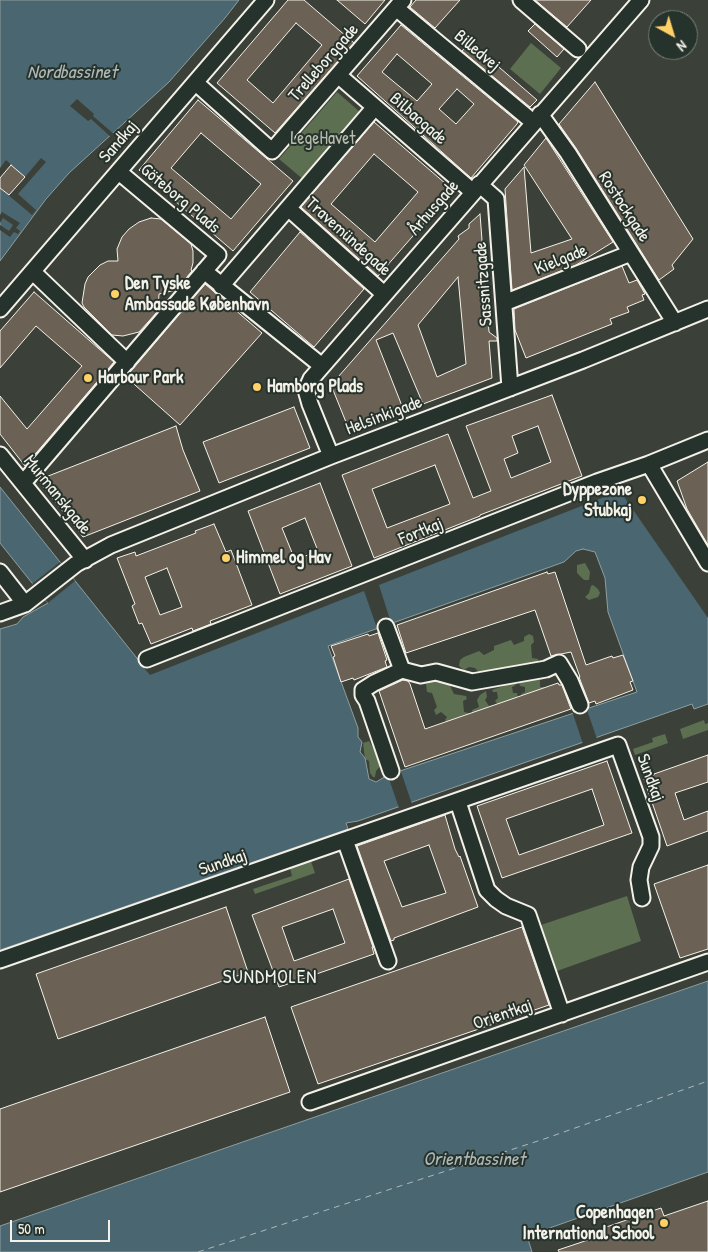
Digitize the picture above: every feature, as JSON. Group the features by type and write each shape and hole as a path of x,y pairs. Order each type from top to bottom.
{"street":[{"name":"Sandkaj","path":"0,309 266,0"},
{"path":"521,0 578,49"},
{"name":"Århusgade","path":"331,456 306,390 311,378 641,0"},
{"name":"Trelleborggade","path":"196,83 272,151 400,4"},
{"name":"Billedvej","path":"400,4 537,118"},
{"name":"Bilbaogade","path":"338,74 375,107 476,188"},
{"path":"222,286 375,107"},
{"name":"Rostockgade","path":"537,118 568,154 675,323"},
{"name":"Göteborg Plads","path":"23,484 218,255 119,172"},
{"name":"Sassnitzgade","path":"476,188 496,199 510,388"},
{"name":"Travemündegade","path":"288,208 384,294"},
{"name":"Kielgade","path":"504,303 631,252"},
{"path":"204,271 322,366"},
{"path":"33,272 127,362"},
{"name":"Helsinkigade","path":"0,613 31,600 80,562 111,545 331,456 510,388 708,309"},
{"name":"Fortkaj","path":"147,659 708,440"},
{"name":"Murmanskgade","path":"0,455 80,562"},
{"path":"649,464 708,563"},
{"path":"0,572 31,600"},
{"path":"386,627 402,670"},
{"path":"390,771 366,701 362,695 364,690 374,682 402,670 421,675 436,672 472,682 546,669 559,664 570,682 580,705"},
{"name":"Sundkaj","path":"0,960 618,745 651,837 651,846 641,867 639,880 642,898"},
{"path":"458,802 487,890 496,900 528,915 562,1014"},
{"path":"346,840 388,961"},
{"name":"Orientkaj","path":"310,1102 708,962"}],"green space":[{"path":"531,43 561,68 540,94 510,69"},
{"name":"LegeHavet","path":"337,92 368,119 310,185 279,159"},
{"path":"585,563 590,572 589,580 584,580 577,573 577,565"},
{"path":"593,585 600,593 598,597 589,600 585,597"},
{"path":"529,634 533,636 534,642 531,645 532,658 538,659 538,665 481,674 475,668 469,667 464,670 459,666 460,660 464,657 479,651 484,655 494,650 494,646 511,640 514,645 524,641 524,637"},
{"path":"544,676 544,679 540,680 540,687 544,687 544,689 523,697 521,694 525,692 525,687 520,686 519,682 525,679"},
{"path":"444,680 453,683 450,686 454,694 466,696 467,699 463,701 464,712 470,715 448,723 445,720 447,717 441,712 436,715 434,710 437,707 432,693 427,692 426,684"},
{"path":"515,682 516,685 512,687 513,693 517,693 518,699 498,705 495,701 498,698 497,692 492,690"},
{"path":"486,691 487,697 485,700 489,706 494,705 473,714 472,710 479,707 477,700"},
{"path":"704,720 705,724 708,723 708,730 683,739 680,729"},
{"path":"665,734 668,743 635,755 633,749 653,742 652,738"},
{"path":"369,741 376,753 382,754 382,764 376,771 375,777 370,773 369,761 365,759 363,743"},
{"path":"311,861 315,873 255,894 253,889 292,876 290,868"},
{"path":"627,896 641,941 557,971 541,925"}],"water":[{"name":"Nordbassinet","path":"0,0 239,0 169,82 69,173 46,199 0,261"},
{"path":"622,482 643,510 708,616 708,704 694,709 692,704 358,821 346,823 348,829 0,950 0,629 17,624 23,617 48,603 0,543 0,487 144,667","holes":["583,549 595,552 605,578 608,612 637,692 388,775 376,782 369,779 365,758 360,752 362,742 358,737 358,728 328,646 564,562 576,551"]},
{"name":"Orientbassinet","path":"708,981 708,1172 527,1236 532,1252 0,1252 0,1226"}],"pier":[{"path":"77,99 115,135 112,138 91,119 88,121 70,106"},
{"path":"41,158 46,162 18,194 36,210 32,215 0,188 0,168 6,160 25,177"},
{"path":"2,212 20,223 16,228 20,231 18,234 14,232 10,237 0,230 0,225 9,231 13,225 3,218 0,223"},
{"path":"624,481 633,495 641,488 646,489 650,493 651,505 649,510 645,512 708,611 708,618 620,491 379,585 392,626 378,631 364,591 150,675 144,668"},
{"path":"60,562 75,581 48,603 32,584"},
{"path":"586,707 597,739 583,744 572,711"},
{"path":"400,769 412,804 399,808 387,773"}],"building":[{"path":"288,0 304,0 354,43 275,133 217,83","holes":["296,23 322,45 273,103 247,80"]},
{"path":"337,0 385,0 365,24"},
{"path":"416,0 460,0 435,28 410,7"},
{"path":"535,0 591,0 567,27"},
{"path":"535,24 564,49 557,57 528,31"},
{"path":"401,25 518,122 471,178 357,76","holes":["397,54 432,84 417,101 382,72","457,89 474,104 456,124 439,109"]},
{"path":"470,42 537,100 530,107 462,51"},
{"path":"595,82 693,239 672,265 674,269 659,280 559,124"},
{"path":"198,100 293,181 233,251 139,170","holes":["201,133 261,184 231,219 171,168"]},
{"path":"374,122 453,190 378,276 301,207","holes":["374,154 418,192 375,242 331,204"]},
{"path":"546,138 613,242 576,265 512,290 505,189 524,167 531,253 572,239 524,165"},
{"path":"11,165 25,177 9,195 0,188 0,178"},
{"path":"480,214 489,332 497,338 497,341 489,341 492,378 423,404 393,333 376,340 404,411 350,432 331,385 459,239 458,236 469,228 469,224","holes":["458,277 466,364 437,377 418,325"]},
{"path":"151,218 161,219 191,244 193,251 192,271 176,290 159,294 158,311 139,332 123,336 112,335 84,307 82,303 85,284 88,277 100,265 108,261 118,261 117,249 122,237 129,229 139,222"},
{"path":"300,232 364,289 314,347 250,292"},
{"path":"622,266 629,283 637,280 645,294 642,295 644,300 627,307 629,312 610,319 612,324 526,358 515,330 514,309"},
{"path":"205,284 262,333 180,425 126,377"},
{"name":"Harbour Park","path":"34,292 114,362 25,466 0,434 0,396 27,429 82,366 36,326 0,368 0,331"},
{"path":"552,395 582,476 374,558 342,475 448,434 473,498 491,491 466,426","holes":["538,426 551,462 511,478 504,459 518,453 512,436","435,465 450,504 387,528 372,489"]},
{"path":"294,407 310,448 219,483 203,442"},
{"path":"176,426 183,450 200,491 83,537 38,480"},
{"path":"708,462 708,545 687,509 677,481"},
{"path":"320,483 352,566 280,594 248,511","holes":["305,518 318,551 295,560 282,528"]},
{"path":"214,524 226,552 231,550 252,605 210,621 211,624 193,631 192,628 151,644 142,623 139,624 132,606 135,604 117,558 135,552 136,556 196,533 195,531","holes":["167,568 182,607 160,615 145,577"]},
{"path":"547,572 548,574 555,572 586,665 612,656 613,658 623,655 633,681 630,682 633,690 596,704 595,701 589,703 571,652 551,656 535,610 406,653 397,625"},
{"path":"378,633 387,660 385,661 387,667 354,680 353,678 341,682 331,646 368,634 369,636"},
{"path":"403,680 408,681 410,684 425,729 558,683 562,685 571,709 405,767 379,691"},
{"path":"708,755 708,782 675,793 684,820 708,811 708,831 667,846 644,779"},
{"path":"607,761 632,833 502,878 477,806","holes":["592,789 604,825 519,855 506,819"]},
{"path":"445,815 455,849 460,856 478,907 394,938 391,941 357,846","holes":["429,845 446,893 402,907 384,861"]},
{"path":"708,865 708,949 680,958 654,884"},
{"path":"349,879 374,954 279,987 252,915","holes":["333,909 345,943 294,961 282,927"]},
{"path":"226,907 248,972 58,1039 36,974"},
{"path":"522,927 549,1005 318,1084 291,1007"},
{"path":"265,1017 290,1092 0,1192 0,1109"},
{"name":"Copenhagen International School","path":"708,1201 708,1252 559,1252 558,1250 594,1238 592,1232 661,1208 664,1216"}],"ferry route":[{"path":"198,1252 544,1139 708,1081"}],"place":[{"name":"Den Tyske Ambassade København","path":"115,294"},
{"name":"Harbour Park","path":"88,378"},
{"name":"Hamborg Plads","path":"257,387"},
{"name":"Dyppezone Stubkaj","path":"642,500"},
{"name":"Himmel og Hav","path":"226,558"},
{"name":"Copenhagen International School","path":"664,1223"}],"district":[{"name":"SUNDMOLEN","path":"270,978"}]}
